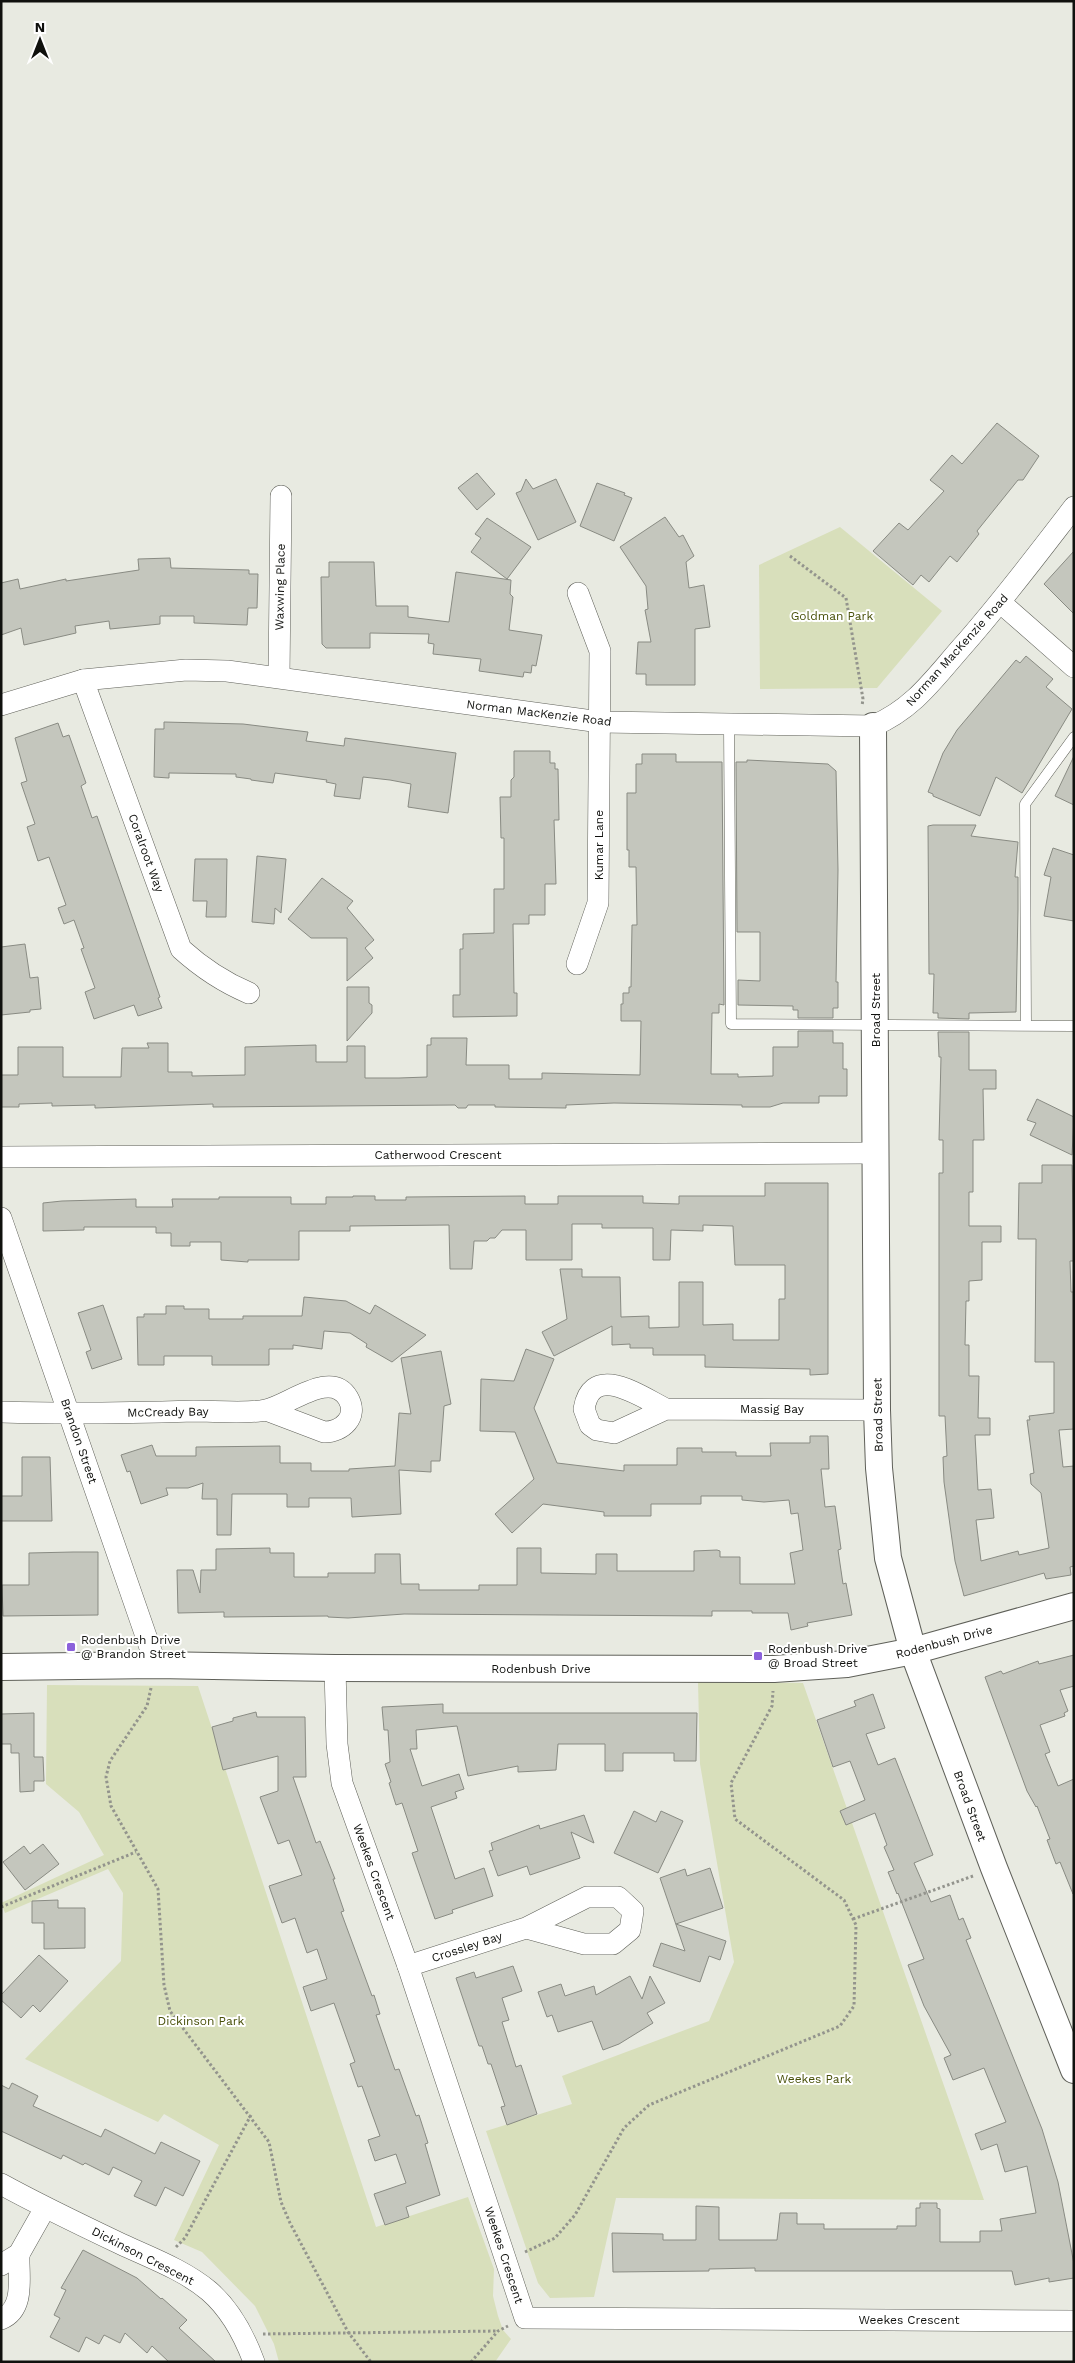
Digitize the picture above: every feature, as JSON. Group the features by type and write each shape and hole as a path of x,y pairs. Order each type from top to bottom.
{"street":[{"name":"Waxwing Place","path":"279,677 281,496"},
{"name":"Norman MacKenzie Road","path":"1,705 83,680 186,670 227,671 279,677 600,722 729,726 865,726 893,718 908,706 1001,603 1074,507"},
{"name":"Kumar Lane","path":"577,964 598,902 600,722 600,651 578,593"},
{"path":"1001,603 1074,667"},
{"name":"Coralroot Way","path":"83,680 181,949 224,982 249,994"},
{"name":"Broad Street","path":"865,726 876,1025 877,1410 879,1468 888,1558 913,1651 994,1868 1074,2070"},
{"name":"Catherwood Crescent","path":"1,1157 876,1153"},
{"name":"Brandon Street","path":"1,1218 156,1665"},
{"name":"Massig Bay","path":"666,1409 877,1410"},
{"name":"McCready Bay","path":"1,1412 70,1414 266,1410"},
{"name":"Rodenbush Drive","path":"1,1667 156,1665 335,1668 774,1669 847,1664 913,1651 1074,1606"},
{"name":"Weekes Crescent","path":"335,1668 336,1744 342,1783 408,1966 525,2318 1074,2321"},
{"name":"Crossley Bay","path":"408,1966 526,1928"},
{"name":"Dickinson Crescent","path":"1,2184 45,2208 161,2262 209,2292 228,2312 244,2335 254,2362"},
{"path":"1,2319 13,2311 17,2304 10,2259 45,2208"}],"lane":[{"path":"729,726 731,1024 1074,1026"},
{"path":"1026,1025 1025,804 1074,737"}],"path":[{"path":"790,556 846,598 863,698 865,726"},
{"path":"156,1665 147,1706 110,1761 106,1777 111,1806 158,1889 164,1985 170,2011 251,2115 269,2142 281,2202 290,2223 348,2332 371,2362"},
{"path":"506,2261 554,2238 575,2215 624,2128 650,2105 840,2026 854,2006 856,1925 844,1900 736,1819 731,1783 772,1706 774,1669"},
{"path":"1,1907 136,1852"},
{"path":"853,1919 994,1868"},
{"path":"161,2262 186,2238 251,2115"},
{"path":"471,2362 498,2331 525,2318"},
{"path":"244,2335 498,2331"}],"green space":[{"name":"Goldman Park","path":"840,527 942,611 877,688 760,689 759,565"},
{"name":"Weekes Park","path":"698,1682 803,1683 984,2200 616,2198 594,2297 550,2298 538,2283 486,2131 572,2104 562,2076 709,2021 734,1962 700,1764"},
{"name":"Dickinson Park","path":"47,1685 198,1686 376,2227 468,2197 494,2269 493,2296 498,2316 503,2330 511,2339 495,2362 279,2362 274,2344 255,2306 202,2252 174,2240 219,2145 164,2114 158,2122 25,2059 121,1961 123,1893 108,1869 5,1913 1,1903 104,1855 79,1812 46,1784"}],"building":[{"path":"997,423 1039,456 1023,480 1018,480 977,531 979,534 957,562 950,556 929,582 921,575 913,585 873,551 899,523 908,530 944,491 930,480 952,455 962,464"},
{"path":"477,473 495,494 477,510 458,488"},
{"path":"526,479 533,489 556,479 576,522 538,540 516,493 521,491"},
{"path":"597,483 625,493 624,495 632,498 614,541 580,526"},
{"path":"665,517 679,537 683,535 694,556 686,562 689,588 704,585 710,627 695,629 695,685 646,685 646,674 636,674 638,642 651,642 645,610 648,609 646,586 620,547"},
{"path":"487,518 531,547 507,579 471,552 481,538 475,534"},
{"path":"1074,551 1074,614 1044,584"},
{"path":"170,558 171,568 249,570 249,574 258,574 257,608 248,608 247,625 194,623 194,616 160,616 160,624 110,629 109,621 75,626 76,633 24,645 21,628 1,635 1,583 18,579 20,589 66,579 66,581 139,570 138,559"},
{"path":"329,562 374,562 376,606 408,606 408,617 449,622 456,572 511,580 510,594 513,597 509,630 542,635 536,666 532,665 531,673 524,672 523,677 479,671 481,659 433,654 434,644 428,643 429,634 370,633 370,648 326,648 322,644 321,577 329,577"},
{"path":"1026,656 1053,679 1046,687 1072,709 1022,793 996,777 980,816 933,796 933,794 928,792 943,753 957,730 1016,660 1020,663"},
{"path":"164,722 243,724 308,732 306,741 344,746 345,738 456,753 448,813 408,807 411,784 390,780 363,777 360,799 334,796 336,784 326,782 327,780 275,773 273,783 236,777 236,774 169,773 169,778 154,777 155,729 164,729"},
{"path":"58,723 63,737 69,735 86,783 81,786 92,818 97,816 160,997 158,998 162,1008 138,1016 134,1005 94,1019 85,992 95,988 81,949 84,948 74,920 64,924 58,908 66,905 49,857 38,861 27,827 35,824 21,783 27,781 15,738"},
{"path":"514,751 550,751 550,763 555,763 555,769 558,769 559,820 554,820 556,884 545,884 545,915 529,915 529,924 513,924 514,993 517,993 517,1016 453,1017 453,995 460,995 460,949 463,949 463,934 494,933 494,889 504,889 504,838 501,838 500,797 511,797 511,780 514,777"},
{"path":"642,754 676,754 676,762 722,762 724,1005 719,1004 719,1013 712,1013 711,1074 738,1074 738,1077 773,1076 773,1047 798,1047 798,1031 833,1031 833,1043 843,1043 843,1069 847,1069 847,1096 819,1096 819,1103 783,1103 770,1107 614,1103 566,1105 566,1108 495,1107 495,1105 468,1105 466,1108 458,1108 455,1105 213,1107 213,1104 95,1108 95,1105 52,1106 52,1103 19,1104 19,1107 1,1107 1,1075 18,1075 18,1047 63,1047 63,1077 121,1077 122,1048 149,1048 147,1043 168,1043 168,1072 192,1072 192,1076 245,1075 245,1047 316,1045 316,1062 347,1062 347,1046 365,1046 365,1078 399,1078 427,1077 427,1045 431,1045 431,1038 467,1038 466,1065 509,1065 509,1079 542,1079 542,1073 640,1075 641,1021 621,1021 621,1004 623,1004 623,993 629,993 629,987 631,987 632,925 637,925 636,867 629,867 629,850 627,850 627,793 636,793 636,764 642,764"},
{"path":"1074,756 1074,805 1055,796"},
{"path":"747,760 828,764 836,771 838,870 836,982 838,982 838,1008 833,1008 833,1018 798,1018 798,1010 793,1010 793,1006 738,1005 738,980 760,981 760,932 737,932 736,762 747,762"},
{"path":"976,825 971,836 1018,842 1015,877 1018,877 1016,1012 969,1013 969,1019 938,1018 938,1013 933,1013 934,974 929,974 928,826"},
{"path":"1053,848 1074,855 1074,921 1044,916 1051,877 1044,875"},
{"path":"257,856 286,859 281,913 275,908 274,924 252,922"},
{"path":"195,859 227,859 226,917 206,917 207,901 193,901"},
{"path":"322,878 353,901 347,908 374,940 365,948 373,958 347,981 347,938 311,938 288,919"},
{"path":"25,944 30,978 38,977 41,1009 1,1015 1,947"},
{"path":"347,987 369,987 369,1003 372,1005 372,1013 347,1041"},
{"path":"938,1032 969,1032 969,1070 996,1070 996,1089 983,1089 984,1140 973,1140 973,1192 969,1192 969,1226 1001,1226 1001,1242 982,1242 982,1280 969,1281 969,1301 966,1301 965,1345 969,1345 969,1376 979,1376 978,1418 990,1418 990,1435 975,1435 978,1490 991,1489 994,1518 976,1520 981,1561 1018,1551 1019,1555 1049,1548 1041,1493 1031,1484 1030,1474 1034,1473 1027,1420 1030,1420 1029,1416 1054,1413 1054,1362 1035,1362 1036,1239 1018,1239 1019,1183 1042,1183 1042,1165 1072,1165 1074,1261 1070,1261 1071,1292 1074,1292 1074,1429 1059,1430 1063,1467 1074,1466 1074,1566 1070,1567 1071,1575 1046,1579 1044,1573 964,1596 955,1561 944,1482 943,1457 947,1456 945,1416 939,1416 939,1173 943,1173 943,1140 939,1140 941,1057 939,1057"},
{"path":"1037,1099 1074,1117 1072,1155 1030,1135 1036,1123 1027,1120"},
{"path":"765,1183 828,1183 828,1374 810,1375 810,1369 705,1367 705,1355 653,1355 653,1348 630,1348 630,1344 612,1345 612,1326 554,1356 542,1332 567,1319 560,1269 582,1269 582,1277 620,1277 621,1317 649,1316 649,1328 679,1327 679,1282 703,1282 703,1325 733,1324 733,1340 779,1340 779,1299 785,1299 785,1265 735,1265 733,1226 703,1225 703,1231 671,1230 670,1260 653,1260 653,1228 602,1228 602,1224 572,1224 572,1260 526,1260 526,1230 502,1230 495,1238 490,1238 487,1241 474,1241 472,1269 450,1269 449,1225 350,1226 350,1231 299,1231 299,1260 248,1260 248,1262 221,1260 221,1242 190,1242 190,1246 171,1246 171,1233 156,1233 156,1227 84,1227 84,1230 43,1231 43,1203 62,1201 136,1199 136,1207 173,1207 172,1199 219,1199 219,1197 291,1197 291,1204 326,1204 326,1197 375,1196 375,1200 406,1200 406,1197 525,1196 525,1204 558,1204 558,1196 643,1196 643,1203 679,1204 679,1196 765,1196"},
{"path":"304,1297 346,1301 370,1314 375,1305 426,1335 392,1362 366,1347 367,1344 350,1333 324,1331 322,1349 293,1345 293,1349 269,1349 269,1365 212,1365 212,1356 164,1356 164,1365 138,1365 137,1317 144,1317 144,1314 166,1314 166,1306 184,1306 184,1309 209,1309 209,1319 243,1319 243,1316 302,1316"},
{"path":"103,1305 122,1359 92,1369 86,1352 91,1350 78,1313"},
{"path":"526,1349 554,1359 534,1408 557,1463 624,1471 624,1465 677,1465 677,1448 702,1448 702,1452 736,1452 736,1456 771,1456 770,1443 810,1443 810,1436 828,1436 829,1469 821,1469 825,1507 835,1506 841,1549 838,1550 843,1584 846,1583 852,1615 807,1623 808,1626 791,1630 788,1613 752,1613 752,1611 712,1611 712,1616 404,1614 348,1618 328,1616 224,1617 224,1612 178,1613 177,1570 193,1570 200,1593 201,1570 216,1570 216,1549 270,1548 270,1553 294,1553 294,1577 328,1577 328,1573 375,1573 375,1554 400,1554 401,1584 419,1584 419,1590 479,1590 479,1585 517,1585 517,1548 541,1548 541,1573 596,1574 596,1554 617,1554 617,1571 694,1571 694,1551 717,1550 720,1551 720,1557 740,1557 740,1584 795,1584 790,1553 803,1550 798,1513 791,1514 789,1500 764,1502 742,1500 742,1496 701,1496 701,1504 651,1504 651,1516 604,1516 604,1512 543,1504 512,1533 495,1514 534,1479 515,1432 480,1431 481,1379 514,1381"},
{"path":"441,1351 451,1404 444,1406 440,1461 431,1461 431,1472 399,1470 401,1514 352,1517 351,1498 309,1498 309,1507 287,1507 287,1494 232,1494 231,1535 217,1535 217,1499 202,1499 203,1483 188,1488 166,1488 168,1495 141,1504 130,1471 127,1472 121,1455 152,1445 156,1456 196,1456 196,1447 280,1446 280,1463 311,1463 311,1471 349,1471 349,1469 395,1466 399,1413 411,1414 401,1358"},
{"path":"22,1457 50,1457 52,1521 1,1521 1,1496 22,1496"},
{"path":"98,1552 98,1615 3,1616 2,1585 29,1585 29,1553"},
{"path":"1074,1655 1074,1686 1060,1690 1068,1711 1064,1713 1065,1716 1040,1725 1050,1752 1045,1754 1058,1786 1074,1779 1073,1894 1060,1862 1056,1864 1047,1840 1050,1839 1037,1806 1027,1791 985,1677 1001,1671 1003,1674 1038,1661 1039,1664"},
{"path":"873,1694 885,1728 866,1734 878,1765 895,1758 933,1855 914,1863 931,1902 950,1895 959,1920 963,1918 971,1938 966,1940 1042,2129 1058,2182 1074,2264 1074,2278 1049,2282 1049,2278 1015,2285 1012,2271 755,2271 755,2268 709,2269 709,2271 613,2272 612,2233 663,2234 663,2240 696,2240 696,2206 719,2207 719,2240 777,2240 780,2213 797,2213 797,2224 824,2224 824,2229 897,2229 897,2226 916,2226 916,2208 920,2208 920,2203 937,2203 937,2208 940,2209 940,2242 980,2242 980,2231 1002,2231 1000,2219 1036,2213 1027,2166 1005,2172 997,2144 981,2150 975,2134 1006,2122 984,2068 953,2080 944,2058 951,2055 924,2006 908,1965 924,1959 888,1872 894,1870 884,1847 887,1845 875,1813 846,1825 840,1811 865,1800 850,1761 833,1767 817,1720 856,1706 854,1701"},
{"path":"443,1704 443,1713 697,1713 696,1761 674,1761 674,1753 623,1753 623,1771 605,1771 605,1744 558,1744 556,1770 518,1772 518,1766 468,1776 457,1726 416,1730 417,1749 410,1749 422,1786 459,1774 464,1789 455,1792 457,1798 431,1807 455,1879 484,1868 493,1896 452,1910 453,1913 435,1919 412,1853 418,1851 402,1803 396,1805 389,1783 391,1782 385,1764 390,1762 388,1730 384,1730 382,1707"},
{"path":"256,1712 257,1717 305,1717 306,1777 293,1777 316,1843 320,1841 335,1879 333,1879 344,1911 341,1912 372,1996 374,1995 380,2014 376,2015 395,2070 399,2069 416,2116 419,2115 428,2143 425,2144 440,2195 406,2207 409,2217 385,2225 374,2194 406,2183 396,2154 375,2161 368,2140 380,2136 362,2086 358,2087 350,2064 355,2062 334,2003 311,2011 303,1987 327,1979 317,1949 307,1953 295,1918 282,1923 269,1886 302,1875 289,1840 278,1844 260,1797 278,1791 278,1756 223,1770 212,1727 233,1721 233,1718"},
{"path":"34,1713 34,1757 43,1757 44,1781 34,1781 34,1791 20,1792 19,1753 11,1753 11,1744 1,1744 1,1714"},
{"path":"634,1811 656,1822 661,1811 683,1821 658,1873 614,1853"},
{"path":"584,1815 594,1843 571,1832 580,1858 530,1875 527,1866 498,1876 489,1851 493,1850 491,1843 539,1825 540,1829"},
{"path":"43,1844 59,1864 25,1890 3,1862 24,1846 30,1854"},
{"path":"710,1868 723,1908 676,1924 726,1941 720,1960 709,1956 700,1982 653,1966 661,1943 685,1951 660,1878 685,1869 687,1876"},
{"path":"58,1900 58,1908 85,1908 85,1948 44,1949 44,1923 32,1923 32,1901"},
{"path":"39,1955 68,1981 40,2012 33,2005 21,2018 1,2000 1,1995"},
{"path":"513,1966 522,1991 502,1998 509,2020 502,2022 516,2067 521,2065 537,2114 507,2125 501,2107 505,2106 491,2064 488,2064 482,2046 479,2046 456,1978 474,1972 476,1978"},
{"path":"630,1976 642,1999 650,1976 665,2003 647,2013 653,2023 619,2044 603,2050 592,2021 558,2032 552,2015 547,2017 538,1992 561,1984 565,1996 594,1986 596,1995"},
{"path":"12,2083 38,2096 33,2106 101,2137 105,2129 155,2154 161,2142 200,2161 183,2196 165,2187 156,2206 134,2196 142,2181 113,2167 109,2175 63,2155 61,2159 1,2131 1,2085 9,2089"},
{"path":"83,2250 137,2278 162,2298 187,2320 179,2328 216,2362 169,2362 152,2346 147,2353 125,2333 120,2343 104,2335 99,2344 86,2337 79,2352 50,2337 60,2318 54,2315 66,2290 61,2288"}],"place":[{"name":"Rodenbush Drive @ Brandon Street","path":"71,1647"},
{"name":"Rodenbush Drive @ Broad Street","path":"758,1656"}]}
